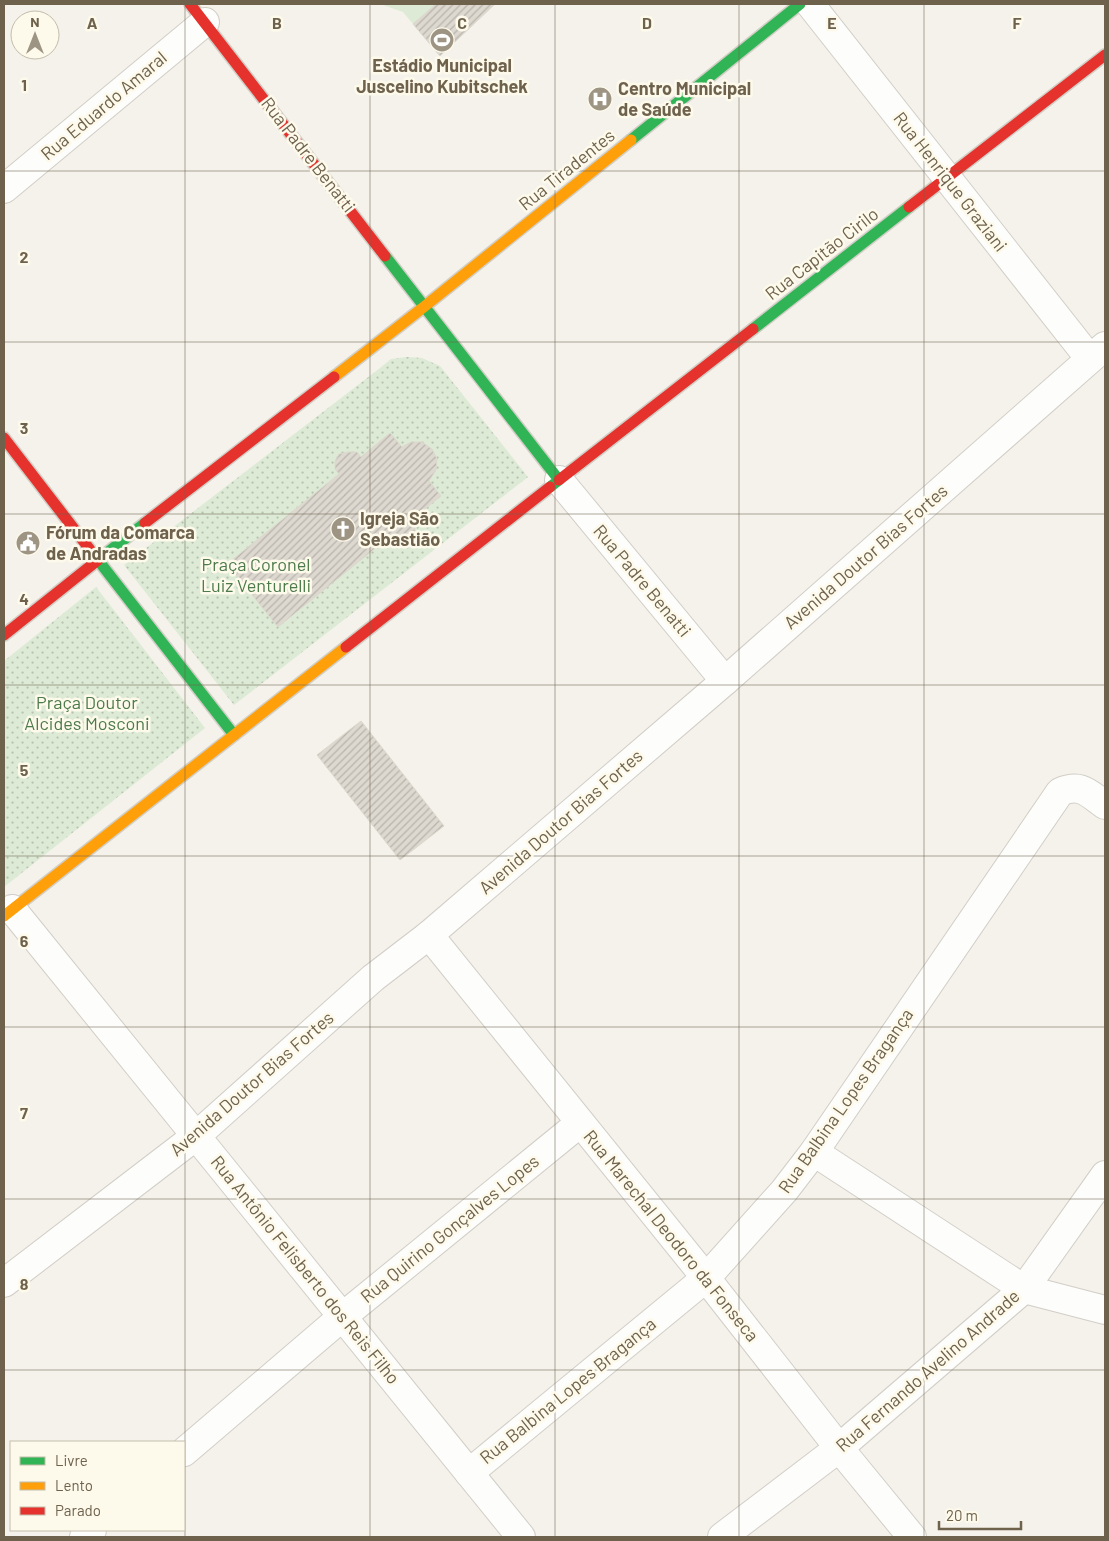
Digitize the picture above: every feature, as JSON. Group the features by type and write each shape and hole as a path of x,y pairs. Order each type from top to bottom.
{"main road":[{"name":"Rua Tiradentes","path":"425,306 800,4"},
{"name":"Rua Padre Benatti","path":"198,13 425,306"},
{"name":"Rua Capitão Cirilo","path":"559,480 1105,54"},
{"path":"4,635 425,306 559,480 8,913"},
{"path":"4,438 234,735"}],"street":[{"name":"Rua Henrique Graziani","path":"810,4 948,178 1098,353"},
{"name":"Rua Eduardo Amaral","path":"4,189 198,13"},
{"name":"Avenida Doutor Bias Fortes","path":"4,1284 196,1136 373,978 429,935 725,681 1098,353"},
{"name":"Rua Padre Benatti","path":"559,480 725,681"},
{"name":"Rua Balbina Lopes Bragança","path":"468,1472 706,1278 784,1191 814,1152 1060,792 1070,788 1082,788 1105,805"},
{"name":"Rua Antônio Felisberto dos Reis Filho","path":"8,913 196,1136 521,1537"},
{"name":"Rua Marechal Deodoro da Fonseca","path":"429,935 912,1537"},
{"name":"Rua Quirino Gonçalves Lopes","path":"185,1451 342,1317 580,1123"},
{"path":"814,1152 1024,1289 1105,1310"},
{"name":"Rua Fernando Avelino Andrade","path":"722,1537 839,1448 1024,1289 1105,1175"}],"green space":[{"name":"Estádio Municipal Juscelino Kubitschek","path":"380,4 495,4 440,56 403,12"},
{"name":"Praça Coronel Luiz Venturelli","path":"422,358 440,366 528,477 234,705 124,565 391,359"},
{"name":"Praça Doutor Alcides Mosconi","path":"96,587 205,728 4,887 4,661"}],"building":[{"name":"Estádio Municipal Juscelino Kubitschek","path":"436,4 495,4 440,56 413,24"},
{"name":"Igreja São Sebastião","path":"390,433 402,447 411,442 422,442 432,449 437,459 436,470 429,481 441,496 411,520 415,525 415,533 411,543 401,546 392,543 388,538 278,627 227,564 339,474 335,469 335,461 339,454 357,452 361,457"},
{"path":"361,721 444,826 400,860 317,755"}],"traffic: fast":[{"path":"631,140 800,4"},
{"path":"753,329 909,207"},
{"path":"385,256 559,480 550,487"},
{"path":"145,523 98,560 234,735"}],"traffic: slow":[{"path":"334,377 631,140"},
{"path":"4,916 346,647"}],"traffic: jam":[{"path":"190,4 385,256"},
{"path":"909,207 1105,55"},
{"path":"559,480 753,329"},
{"path":"145,523 334,377"},
{"path":"4,438 98,560 4,635"},
{"path":"346,647 550,487"}],"place":[{"name":"Estádio Municipal Juscelino Kubitschek","path":"442,40"},
{"name":"Centro Municipal de Saúde","path":"600,99"},
{"name":"Igreja São Sebastião","path":"343,529"},
{"name":"Fórum da Comarca de Andradas","path":"28,543"}]}
